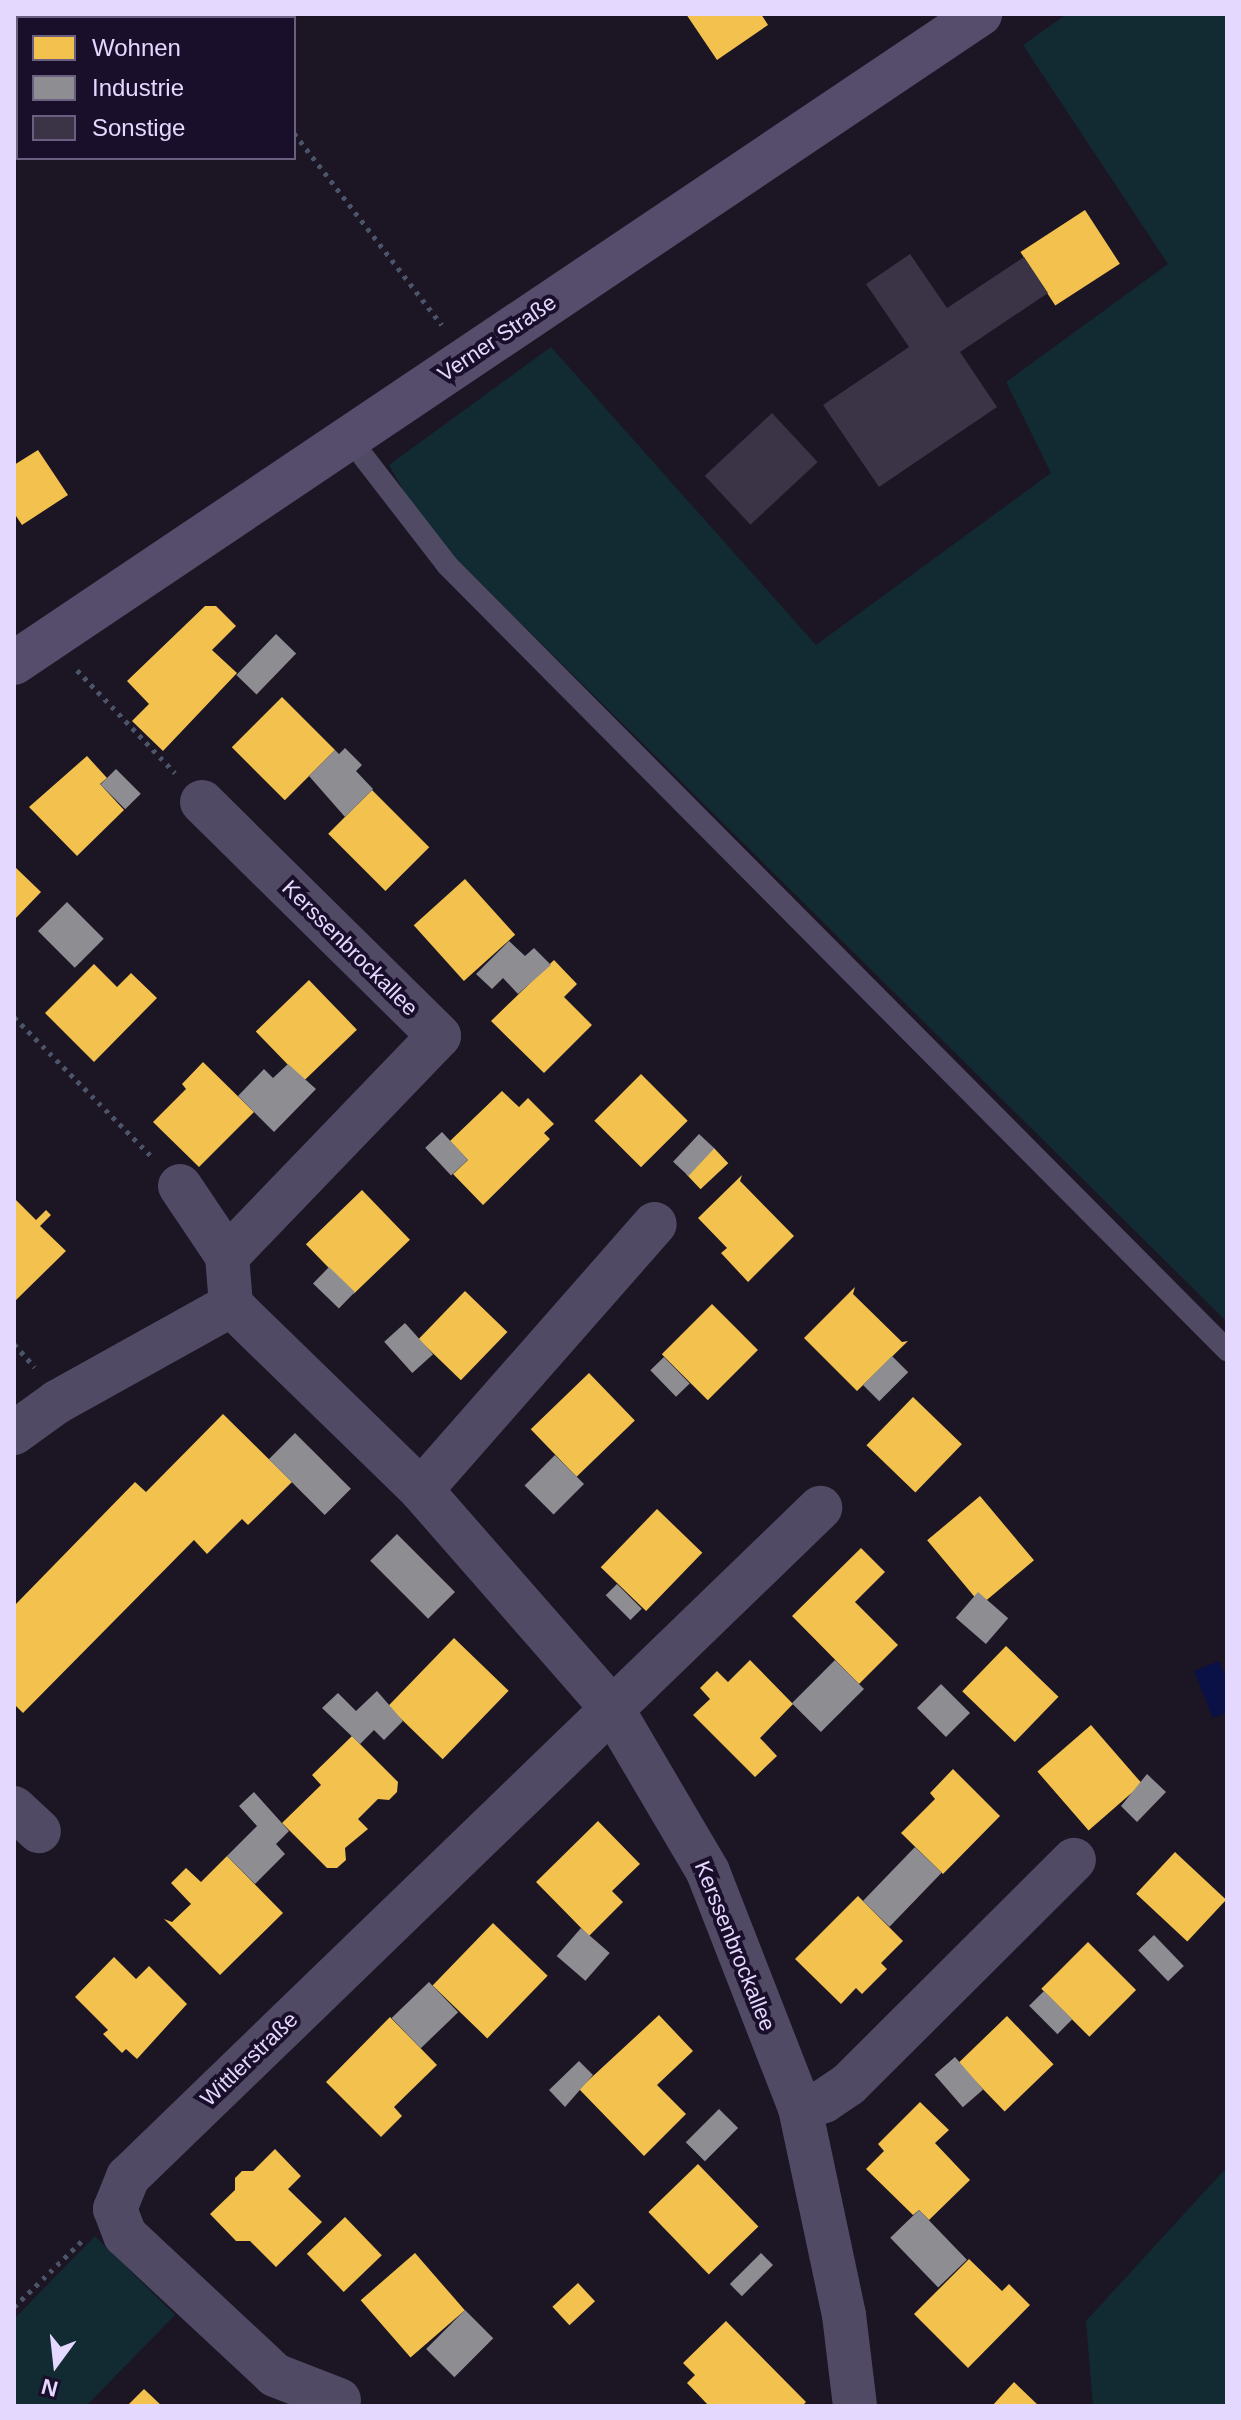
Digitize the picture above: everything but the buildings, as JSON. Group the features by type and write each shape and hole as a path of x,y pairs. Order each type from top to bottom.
{"main road":[{"name":"Verner Straße","path":"31,651 980,14"}],"street":[{"name":"Kerssenbrockallee","path":"202,802 439,1036 227,1256"},
{"path":"14,1433 57,1402 231,1305 227,1256 180,1186"},
{"path":"421,1490 655,1224"},
{"name":"Kerssenbrockallee","path":"231,1305 421,1490 611,1707 708,1872 800,2108 844,2315 855,2406"},
{"path":"611,1707 820,1508"},
{"name":"Wittlerstraße","path":"115,2209 128,2177 611,1707"},
{"path":"800,2108 824,2101 848,2085 1074,1860"},
{"path":"115,2209 125,2235 275,2375 339,2400"}],"lane":[{"path":"349,438 447,565 1227,1350"}],"path":[{"path":"296,136 468,357"},
{"path":"31,651 202,802"},
{"path":"14,1017 180,1186"},
{"path":"14,2307 115,2209"}],"shaded area":[{"path":"1067,14 1227,14 1227,1322 425,528 389,465 551,347 816,645 1051,473 1006,382 1168,264 1023,45"},
{"path":"1219,1661 1227,1680 1227,1712 1213,1718 1194,1671"},
{"path":"1227,2167 1227,2406 1093,2406 1086,2321"},
{"path":"95,2236 175,2315 86,2406 14,2406 14,2319"}]}
